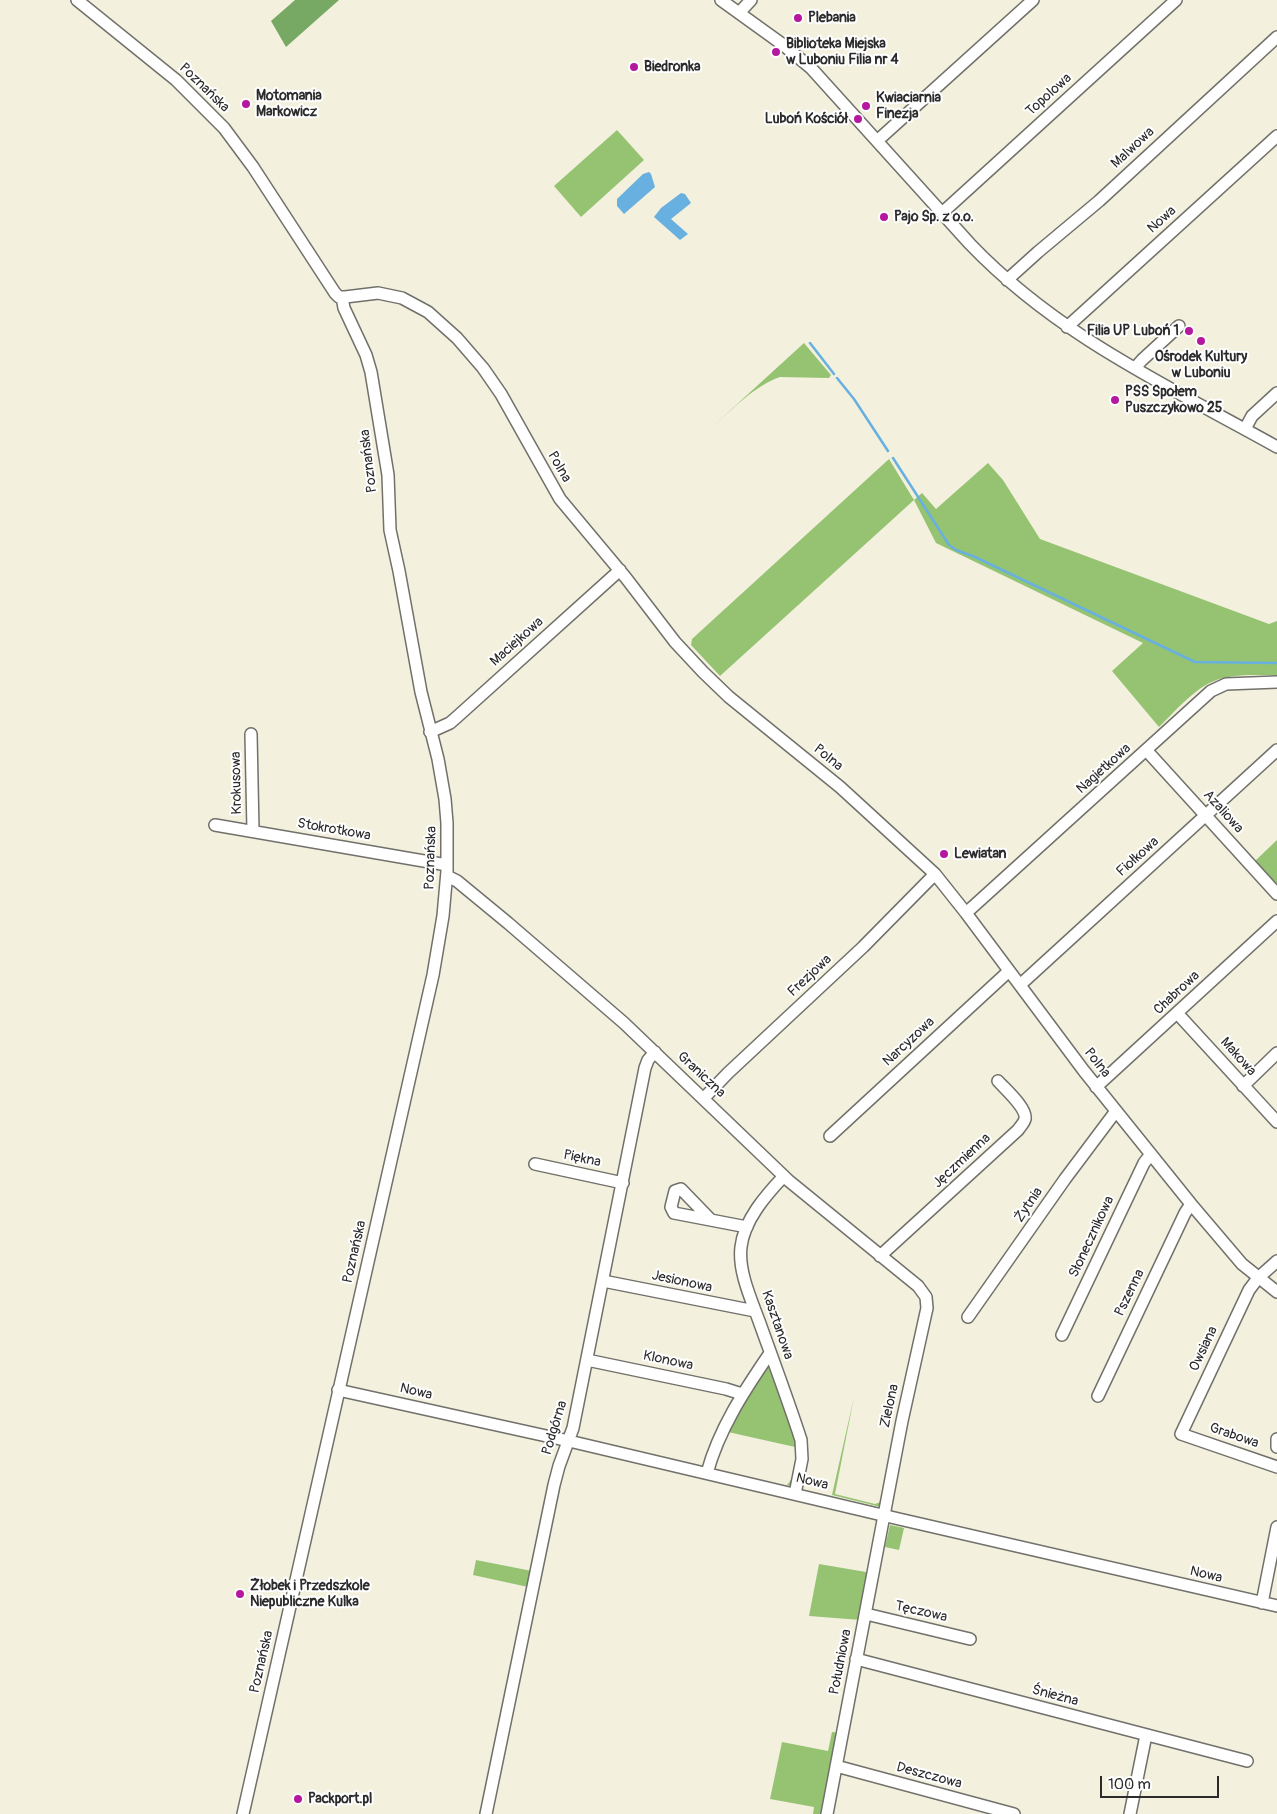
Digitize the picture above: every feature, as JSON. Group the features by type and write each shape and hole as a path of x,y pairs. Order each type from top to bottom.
{"street":[{"name":"Poznańska","path":"77,0 176,80 217,121 253,167 332,291 337,296 342,297 344,308 368,360 376,397 388,475 390,530 445,799 447,871 442,924 431,983 243,1814"},
{"path":"721,0 782,44 806,64 982,257 1032,301 1067,328 1277,447"},
{"path":"739,13 751,0"},
{"path":"877,141 1033,0"},
{"name":"Topolowa","path":"942,213 1176,0"},
{"name":"Malwowa","path":"1007,280 1099,201 1277,37"},
{"name":"Nowa","path":"1067,328 1277,136"},
{"name":"Polna","path":"342,297 378,293 396,296 428,312 453,333 483,368 501,394 560,499 620,570 675,642 722,691 840,787 935,874 1096,1087 1191,1204 1237,1258 1258,1278 1277,1292"},
{"path":"1135,368 1179,326"},
{"path":"1244,429 1252,416 1277,393"},
{"name":"Maciejkowa","path":"430,732 450,723 620,570"},
{"name":"Nagietkowa","path":"966,913 1216,688 1232,684 1277,682"},
{"name":"Krokusowa","path":"251,734 253,831"},
{"name":"Fiołkowa","path":"1020,985 1277,750"},
{"name":"Azaliowa","path":"1147,751 1277,894"},
{"name":"Stokrotkowa","path":"215,825 253,831 447,871"},
{"name":"Graniczna","path":"447,871 624,1023 784,1176 921,1289 927,1302"},
{"name":"Frezjowa","path":"704,1098 863,947 935,874"},
{"name":"Chabrowa","path":"1096,1087 1277,921"},
{"name":"Narcyzowa","path":"830,1136 1009,971"},
{"name":"Makowa","path":"1177,1013 1277,1122"},
{"name":"Podgórna","path":"486,1814 554,1486 559,1466 570,1441 645,1068 654,1052"},
{"path":"1243,1086 1277,1053"},
{"name":"Jęczmienna","path":"880,1256 1022,1124 1025,1119 1021,1106 998,1081"},
{"name":"Żytnia","path":"968,1317 1054,1194 1116,1111"},
{"name":"Słonecznikowa","path":"1062,1335 1144,1163 1151,1154"},
{"name":"Piękna","path":"535,1164 623,1183"},
{"name":"Kasztanowa","path":"784,1176 754,1214 747,1227 741,1248 741,1261 755,1311 802,1446 802,1460 795,1494"},
{"name":"Pszenna","path":"1098,1396 1184,1215 1191,1204"},
{"path":"711,1220 747,1227"},
{"name":"Owsiana","path":"1182,1434 1243,1301 1258,1278 1277,1261"},
{"name":"Jesionowa","path":"603,1281 755,1311"},
{"name":"Zielona","path":"884,1515 927,1302"},
{"path":"706,1473 715,1445 742,1394 770,1353"},
{"name":"Klonowa","path":"587,1360 726,1388 742,1394"},
{"name":"Nowa","path":"338,1390 570,1441 1277,1606"},
{"name":"Grabowa","path":"1182,1434 1277,1467"},
{"path":"1277,1440 1277,1448"},
{"name":"Południowa","path":"827,1814 884,1515"},
{"path":"1262,1603 1277,1527"},
{"name":"Tęczowa","path":"866,1614 970,1639"},
{"name":"Śnieżna","path":"856,1660 1247,1761"},
{"path":"1130,1814 1146,1735"},
{"name":"Deszczowa","path":"836,1766 1014,1814"}],"green space":[{"path":"295,0 339,0 286,47 271,21"},
{"path":"617,130 644,160 581,217 554,186"},
{"path":"804,343 831,375 829,378 780,377 761,386 735,406"},
{"path":"889,459 914,500 720,676 691,645 692,639"},
{"path":"988,463 1003,480 1040,539 1269,624 1277,621 1277,675 1236,676 1214,681 1188,698 1159,727 1112,671 1143,643 936,543 914,500 922,493 936,509"},
{"path":"1277,840 1277,884 1255,861"},
{"path":"767,1366 771,1367 797,1440 799,1454 791,1486 787,1485 794,1472 795,1447 728,1432 743,1401"},
{"path":"854,1397 835,1494 875,1504 881,1502 881,1507 832,1495"},
{"path":"890,1525 904,1528 899,1550 885,1547"},
{"path":"476,1560 532,1571 528,1587 473,1575"},
{"path":"819,1564 872,1573 861,1620 809,1616"},
{"path":"832,1732 840,1733 824,1814 813,1814 814,1807 770,1799 782,1742 828,1751"}],"water":[{"path":"649,172 655,187 624,214 617,206 617,199 643,174"},
{"path":"681,193 685,194 691,203 671,219 688,234 680,240 654,217 661,208"}],"waterway":[{"path":"810,343 834,374"},
{"path":"837,378 854,399 888,451"},
{"path":"893,458 949,545 956,550 975,557 1195,662 1277,663"}],"place":[{"name":"Plebania","path":"798,18"},
{"name":"Biblioteka Miejska w Luboniu Filia nr 4","path":"776,52"},
{"name":"Biedronka","path":"634,67"},
{"name":"Motomania Markowicz","path":"246,104"},
{"name":"Kwiaciarnia Finezja","path":"866,106"},
{"name":"Luboń Kościół","path":"858,119"},
{"name":"Pajo Sp. z o.o.","path":"884,217"},
{"name":"Filia UP Luboń 1","path":"1189,331"},
{"name":"Ośrodek Kultury w Luboniu","path":"1201,341"},
{"name":"PSS Społem Puszczykowo 25","path":"1115,400"},
{"name":"Lewiatan","path":"944,854"},
{"name":"Żłobek i Przedszkole Niepubliczne Kulka","path":"240,1594"},
{"name":"Packport.pl","path":"298,1799"}]}
